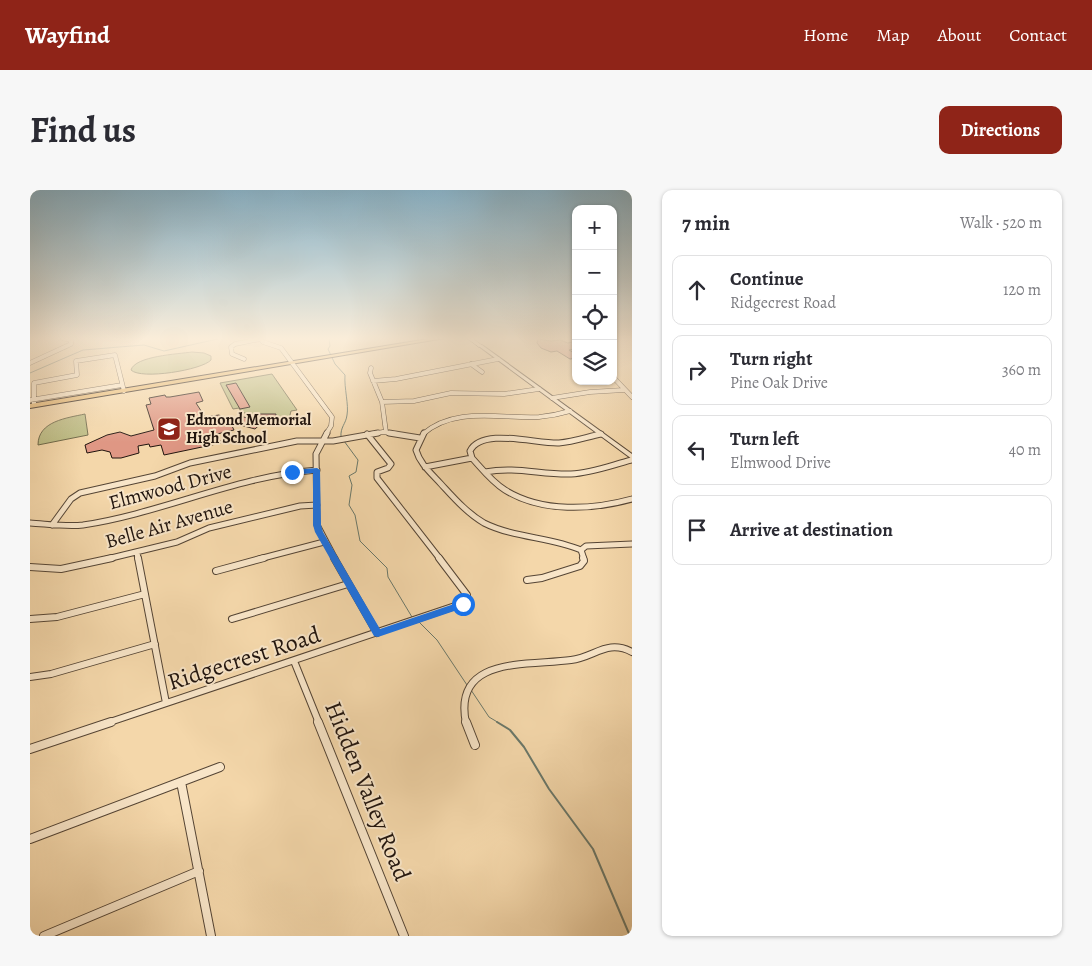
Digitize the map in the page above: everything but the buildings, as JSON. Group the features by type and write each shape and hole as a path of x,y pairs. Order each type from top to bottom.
{"main road":[{"path":"32,403 221,373"}],"street":[{"path":"32,403 34,383 76,376 78,373"},
{"path":"119,373 123,388"},
{"path":"299,373 332,416 332,422 316,454 317,525 324,542 378,633"},
{"path":"370,373 382,402 386,432"},
{"path":"374,381 427,373"},
{"path":"517,373 632,458"},
{"path":"617,382 632,397"},
{"path":"382,402 412,401 451,393 504,394 540,389"},
{"path":"552,398 623,389"},
{"path":"570,411 538,417 462,416 439,423 420,438 416,452 425,467 460,507 475,519 506,532 562,542 581,550"},
{"path":"52,525 72,498 84,491 152,477 192,462 297,441 333,441 386,432 420,438"},
{"name":"Ridgecrest Road","path":"30,748 378,633 468,601 465,593 377,478 377,472 391,465 367,434"},
{"path":"601,434 554,443 488,438 473,445 470,451 472,458 485,472 508,492 524,498 554,505 596,508 632,499"},
{"path":"425,467 472,458"},
{"path":"485,472 519,468 571,474 632,458"},
{"name":"Elmwood Drive","path":"30,523 82,525 164,506 206,492 297,472 317,470"},
{"name":"Belle Air Avenue","path":"30,567 61,569 177,542 203,529 300,506 317,505"},
{"path":"216,571 324,542"},
{"path":"581,550 592,545 632,544"},
{"path":"527,580 542,578 580,566 584,561 581,550"},
{"path":"137,552 166,704"},
{"path":"232,619 348,584"},
{"path":"30,619 57,618 145,594"},
{"path":"30,677 51,674 155,644"},
{"path":"475,746 467,731 464,706 470,687 483,673 497,668 580,659 610,646 622,647 632,652"},
{"name":"Hidden Valley Road","path":"294,661 404,936"},
{"path":"30,839 220,768"},
{"path":"181,782 211,936"},
{"path":"44,936 199,871"}],"green space":[{"path":"137,373 166,373 158,374"},
{"path":"272,374 297,410 291,411 288,423 260,419 257,416 241,412 239,408 233,409 220,383"},
{"path":"85,414 88,435 38,445 39,437 48,426 62,419"}],"waterway":[{"path":"341,437 347,411 345,375 343,373"},
{"path":"344,441 358,460 356,472 349,476 352,485 349,505 355,515 360,541 387,568 388,577 412,617"},
{"path":"419,622 437,640 467,685"},
{"path":"471,690 489,717 499,723"},
{"path":"497,722 510,730 524,747 549,789 593,849 630,936"}],"place":[{"name":"Edmond Memorial High School","path":"169,429"}],"route":[{"path":"292,472 317,470 317,525 319,532 378,633 463,604"}]}
